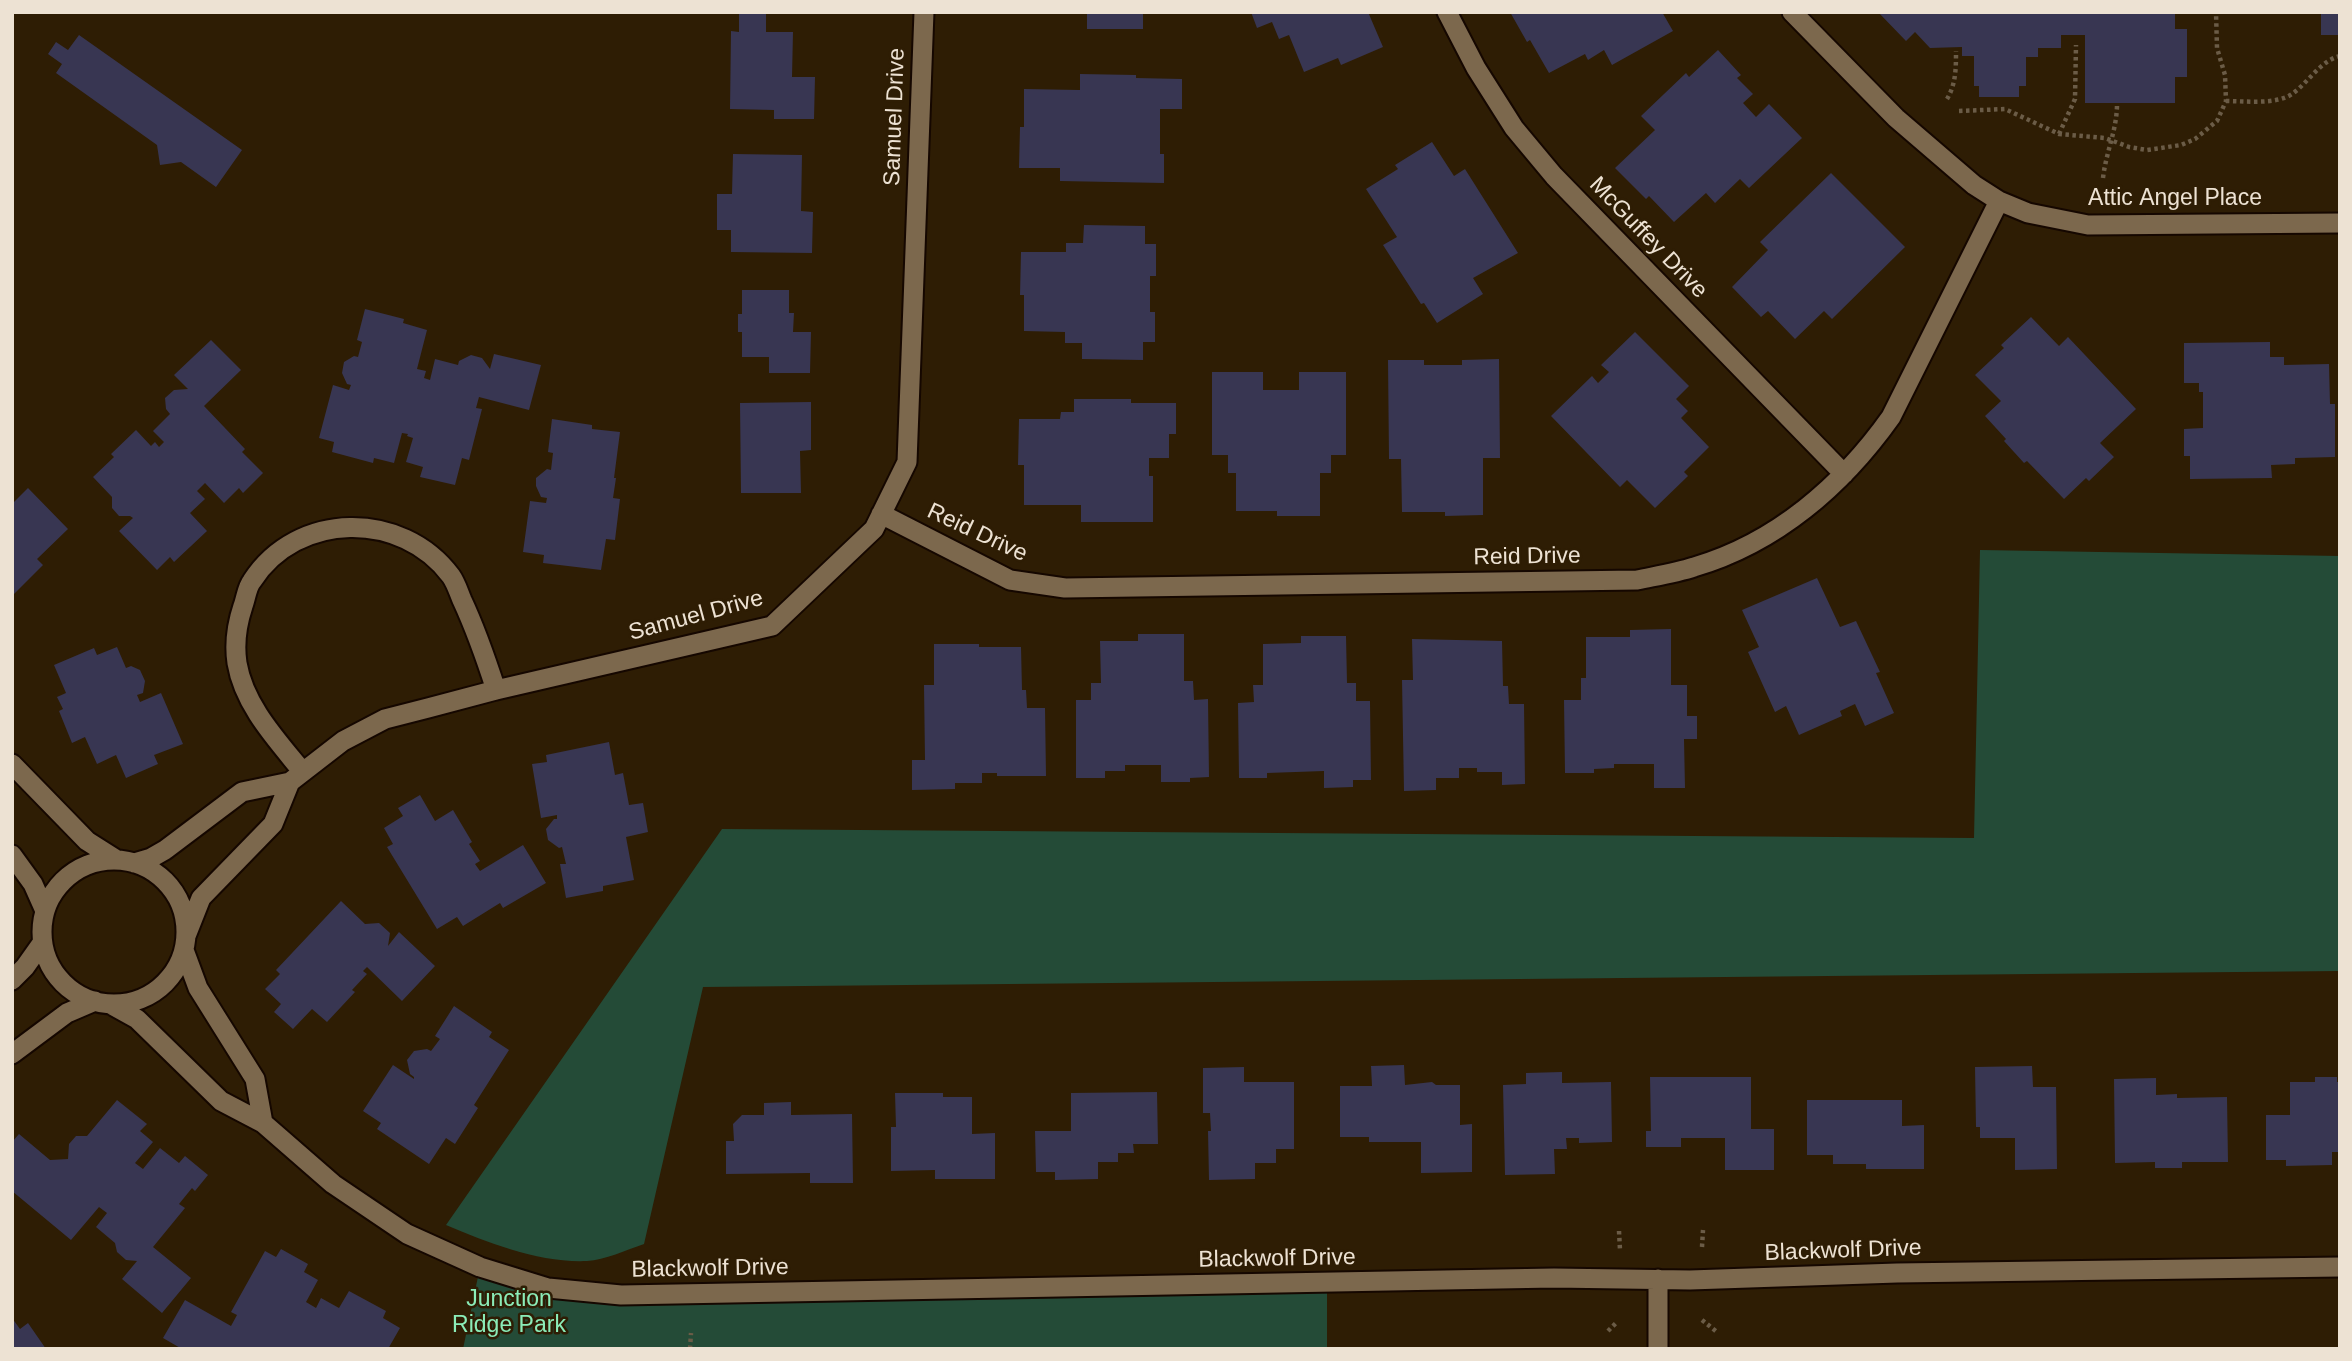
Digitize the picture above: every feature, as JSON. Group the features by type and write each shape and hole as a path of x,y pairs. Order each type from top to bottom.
{"street":[{"name":"Samuel Drive","path":"126,861 151,858 242,792 296,776 343,741 385,719 496,690 772,626 874,529 907,462 924,12"},
{"name":"McGuffey Drive","path":"1447,12 1476,68 1514,128 1554,176 1844,474"},
{"name":"Attic Angel Place","path":"1792,12 1896,118 1974,185 1999,201 2028,213 2088,225 2340,223"},
{"name":"Reid Drive","path":"881,514 1010,580 1065,588 1637,580 1695,567 1755,542 1813,505 1872,444 1891,418 1999,201"},
{"path":"12,1054 67,1013 102,1003 134,1002 157,990 174,972 193,913 201,898 273,824 296,776 244,687 237,662 236,626 251,582 278,552 312,532 356,526 397,534 431,555 452,577 481,641 496,690"},
{"path":"12,764 88,841 156,873 173,890 184,912 185,943 198,988 255,1079 263,1123"},
{"path":"12,855 33,884 45,911"},
{"path":"102,1003 76,993 60,980 48,963 42,943 45,911 55,890 72,873 94,863 126,861"},
{"path":"12,980 42,943"},
{"name":"Blackwolf Drive","path":"102,1003 137,1019 221,1101 263,1123 333,1184 407,1234 480,1267 548,1288 621,1295 2340,1266"},
{"path":"1658,1279 1658,1349"}],"path":[{"path":"1959,111 2005,109 2059,134 2112,140 2147,150 2181,145 2195,139 2217,121 2226,101 2225,75 2217,48 2216,12"},
{"path":"2059,134 2076,99 2076,45"},
{"path":"1947,99 1953,89 1956,75 1956,51"},
{"path":"2226,101 2278,99 2291,95 2330,59 2340,56"},
{"path":"2103,178 2116,126 2117,104"},
{"path":"1702,1247 1703,1230"},
{"path":"1619,1231 1620,1250"},
{"path":"1702,1320 1717,1332"},
{"path":"1608,1331 1617,1322"},
{"path":"690,1349 691,1333"}],"green space":[{"path":"1980,550 2340,556 2340,971 703,987 644,1244 601,1259 569,1261 515,1250 446,1225 722,829 1974,838"},
{"name":"Junction Ridge Park","path":"480,1267 548,1288 1327,1282 1327,1349 463,1349"}],"building":[{"path":"1087,12 1143,12 1143,29 1087,29"},
{"path":"1251,12 1368,12 1383,47 1341,65 1338,58 1304,72 1289,35 1279,39 1272,22 1257,28"},
{"path":"1510,12 1662,12 1673,31 1612,65 1604,50 1588,60 1585,54 1549,73"},
{"path":"1878,12 2175,12 2175,29 2187,29 2187,77 2175,77 2175,103 2085,103 2085,35 2061,35 2061,48 2038,48 2038,57 2026,57 2026,86 2019,86 2019,97 1979,97 1979,86 1974,86 1974,56 1962,56 1962,47 1930,48 1915,32 1906,41"},
{"path":"2321,12 2340,12 2340,35 2321,35"},
{"path":"739,13 766,14 766,32 793,32 792,77 815,77 814,119 774,119 774,110 730,109 731,31 739,32"},
{"path":"79,35 242,150 216,187 181,162 160,165 157,145 56,73 62,64 48,54 56,42 68,50"},
{"path":"1718,50 1741,75 1737,78 1753,94 1743,103 1756,117 1769,104 1802,138 1749,188 1740,179 1715,203 1706,193 1674,222 1649,196 1646,199 1615,168 1655,130 1641,116 1686,73 1689,77"},
{"path":"1080,74 1182,79 1182,109 1160,109 1160,154 1164,154 1164,183 1060,181 1060,168 1019,168 1020,127 1024,127 1024,89 1080,90"},
{"path":"1432,142 1454,176 1465,169 1518,253 1473,278 1483,294 1437,323 1424,303 1421,304 1383,245 1397,237 1366,189 1398,169 1395,165"},
{"path":"733,154 802,155 801,211 813,212 812,253 731,252 731,230 717,230 717,194 732,194"},
{"path":"1831,173 1905,247 1832,319 1824,311 1795,339 1768,311 1761,317 1732,287 1768,250 1760,242"},
{"path":"1084,225 1145,226 1145,244 1156,244 1156,276 1150,276 1150,312 1155,312 1155,342 1143,342 1143,360 1082,359 1082,343 1065,343 1065,332 1024,331 1024,295 1020,295 1021,252 1066,252 1066,243 1083,243"},
{"path":"742,290 789,290 789,313 794,313 793,332 811,332 810,373 769,373 769,357 742,357 742,332 738,332 738,314 742,314"},
{"path":"365,309 404,319 403,323 427,330 417,369 426,371 424,378 430,380 435,359 458,365 459,361 471,355 482,358 490,369 494,354 541,365 529,410 479,397 476,408 482,409 469,460 462,458 455,485 420,477 423,467 406,462 413,438 407,436 408,434 402,433 394,463 374,458 373,463 332,452 334,442 319,438 333,385 349,390 351,385 347,384 342,373 344,362 354,356 358,357 362,342 357,340"},
{"path":"2031,317 2059,346 2068,337 2136,409 2100,443 2114,457 2089,481 2086,478 2064,499 2027,461 2024,463 1985,416 2001,401 1975,375 2004,348 2001,345"},
{"path":"1635,332 1689,386 1676,399 1688,411 1681,418 1709,447 1684,472 1688,476 1655,508 1627,480 1620,487 1551,416 1592,376 1598,383 1609,372 1601,365"},
{"path":"211,340 241,370 204,406 245,449 242,452 263,473 243,493 239,488 224,503 205,483 197,491 205,499 190,513 207,531 174,562 170,557 157,570 119,531 133,518 119,516 112,508 112,497 93,477 114,457 111,454 136,430 151,446 155,442 159,447 164,442 153,431 170,414 166,409 165,398 174,390 188,389 174,375"},
{"path":"2270,342 2270,357 2284,357 2284,365 2329,364 2330,404 2335,404 2335,457 2295,458 2295,464 2271,465 2272,478 2190,479 2190,456 2184,456 2184,429 2203,428 2203,392 2199,392 2199,383 2184,383 2184,343"},
{"path":"1499,359 1500,458 1483,458 1483,515 1445,516 1445,512 1402,512 1401,459 1389,459 1388,360 1424,360 1424,365 1462,365 1462,360"},
{"path":"1212,372 1263,372 1263,390 1299,390 1299,372 1346,372 1346,455 1331,455 1331,473 1320,473 1320,516 1277,516 1277,511 1236,511 1236,473 1228,473 1228,455 1212,455"},
{"path":"1074,399 1131,399 1131,403 1176,403 1176,434 1169,434 1169,458 1149,458 1149,476 1153,476 1153,522 1081,522 1081,505 1024,505 1024,465 1018,465 1019,419 1060,419 1061,412 1074,412"},
{"path":"811,402 811,450 800,451 801,493 741,493 740,403"},
{"path":"552,419 592,425 592,429 620,432 613,498 620,499 615,540 606,539 601,570 543,563 544,555 523,552 530,501 546,503 547,498 541,497 536,486 536,478 547,469 551,470 553,453 548,452"},
{"path":"28,488 68,529 37,559 43,565 12,596 12,504"},
{"path":"1817,578 1840,627 1856,621 1880,672 1876,673 1894,713 1865,726 1855,704 1840,711 1842,716 1799,735 1786,706 1775,712 1748,652 1759,647 1742,610"},
{"path":"1671,629 1671,685 1687,685 1687,716 1697,716 1697,739 1684,739 1685,788 1654,788 1654,764 1614,764 1614,768 1594,769 1594,773 1565,773 1564,700 1581,700 1581,678 1586,678 1586,637 1630,637 1630,630"},
{"path":"1138,634 1184,634 1184,681 1193,681 1194,700 1208,699 1209,777 1190,778 1190,782 1161,782 1161,765 1125,765 1125,771 1105,771 1105,778 1076,778 1076,700 1091,700 1091,683 1101,683 1100,641 1138,641"},
{"path":"1301,636 1346,636 1347,683 1356,683 1356,701 1370,701 1371,780 1353,780 1353,787 1324,788 1324,771 1267,773 1267,778 1239,778 1238,703 1254,702 1253,685 1263,685 1263,644 1301,643"},
{"path":"1412,639 1502,641 1503,686 1508,686 1509,704 1524,704 1525,784 1502,785 1502,772 1477,772 1477,768 1459,768 1459,778 1436,778 1436,790 1404,791 1402,680 1413,680"},
{"path":"934,644 1021,647 1022,690 1026,690 1027,708 1045,708 1046,776 997,776 997,773 982,773 982,783 955,783 955,789 912,790 912,760 925,760 924,685 934,685"},
{"path":"117,647 126,668 131,666 140,670 145,681 143,693 137,695 140,702 161,693 183,744 154,755 158,764 126,778 116,755 97,764 85,737 72,743 59,711 63,709 57,697 66,693 54,665 94,648 97,655"},
{"path":"609,742 615,775 623,773 629,805 643,803 648,832 626,837 634,880 603,886 603,891 566,898 560,864 566,864 562,847 559,848 548,840 546,829 557,819 557,815 541,818 532,764 547,762 546,755"},
{"path":"420,795 435,821 453,810 472,842 469,844 480,861 475,864 480,871 523,845 546,883 503,908 500,903 463,926 457,917 437,929 387,847 393,844 384,828 403,816 398,808"},
{"path":"341,901 365,924 379,923 390,933 388,946 399,932 435,966 402,1001 367,967 363,971 367,974 352,990 355,992 327,1022 312,1009 293,1029 274,1012 281,1004 265,989 280,974 276,970"},
{"path":"454,1006 492,1032 489,1037 509,1050 474,1105 478,1108 455,1144 446,1138 429,1164 377,1129 381,1123 363,1111 393,1065 414,1079 407,1060 414,1051 431,1051 440,1039 435,1036"},
{"path":"1404,1065 1405,1085 1432,1082 1436,1085 1460,1085 1460,1125 1472,1124 1472,1172 1421,1173 1421,1142 1369,1142 1369,1137 1340,1137 1340,1086 1372,1086 1371,1066"},
{"path":"2032,1066 2033,1087 2056,1087 2057,1169 2015,1170 2015,1138 1980,1138 1980,1127 1976,1127 1975,1067"},
{"path":"1244,1067 1244,1082 1294,1082 1294,1149 1276,1149 1276,1163 1255,1163 1255,1179 1209,1180 1208,1131 1211,1131 1210,1113 1203,1113 1203,1068"},
{"path":"1562,1072 1562,1083 1611,1082 1612,1142 1579,1143 1579,1138 1566,1138 1567,1149 1554,1149 1555,1174 1505,1175 1503,1085 1526,1084 1526,1073"},
{"path":"1650,1077 1751,1077 1751,1129 1774,1129 1774,1170 1725,1170 1725,1138 1681,1138 1681,1147 1646,1147 1646,1131 1651,1131"},
{"path":"2315,1077 2337,1077 2337,1082 2340,1082 2340,1152 2332,1152 2332,1165 2286,1166 2286,1160 2266,1160 2266,1115 2290,1115 2290,1082 2315,1082"},
{"path":"2156,1078 2156,1095 2177,1094 2177,1098 2227,1097 2228,1162 2182,1162 2182,1168 2155,1168 2155,1162 2115,1163 2114,1079"},
{"path":"1157,1092 1158,1144 1133,1144 1134,1153 1118,1153 1118,1162 1098,1162 1098,1179 1055,1180 1055,1172 1036,1172 1035,1131 1071,1131 1071,1093"},
{"path":"895,1093 943,1093 943,1097 972,1097 972,1134 995,1133 995,1179 935,1179 935,1170 891,1171 891,1127 896,1127"},
{"path":"117,1100 147,1124 140,1131 153,1142 135,1163 143,1169 160,1148 179,1163 185,1156 208,1175 195,1191 192,1188 179,1204 185,1208 153,1247 191,1278 162,1313 122,1279 137,1261 126,1260 117,1252 115,1243 96,1227 107,1213 99,1207 71,1240 12,1191 12,1142 19,1134 50,1160 68,1159 69,1144 76,1136 87,1136"},
{"path":"1807,1100 1902,1100 1902,1126 1924,1125 1924,1169 1866,1169 1866,1164 1833,1164 1833,1155 1807,1155"},
{"path":"791,1102 791,1115 852,1114 853,1183 810,1183 810,1173 726,1174 726,1141 734,1141 733,1124 742,1115 764,1115 764,1103"},
{"path":"281,1249 308,1264 304,1272 318,1280 306,1302 316,1308 321,1298 339,1308 349,1291 386,1311 383,1318 400,1328 388,1349 182,1349 163,1338 185,1300 231,1326 237,1315 231,1312 265,1251 276,1257"},
{"path":"12,1318 20,1329 28,1323 46,1349 12,1349"}]}
